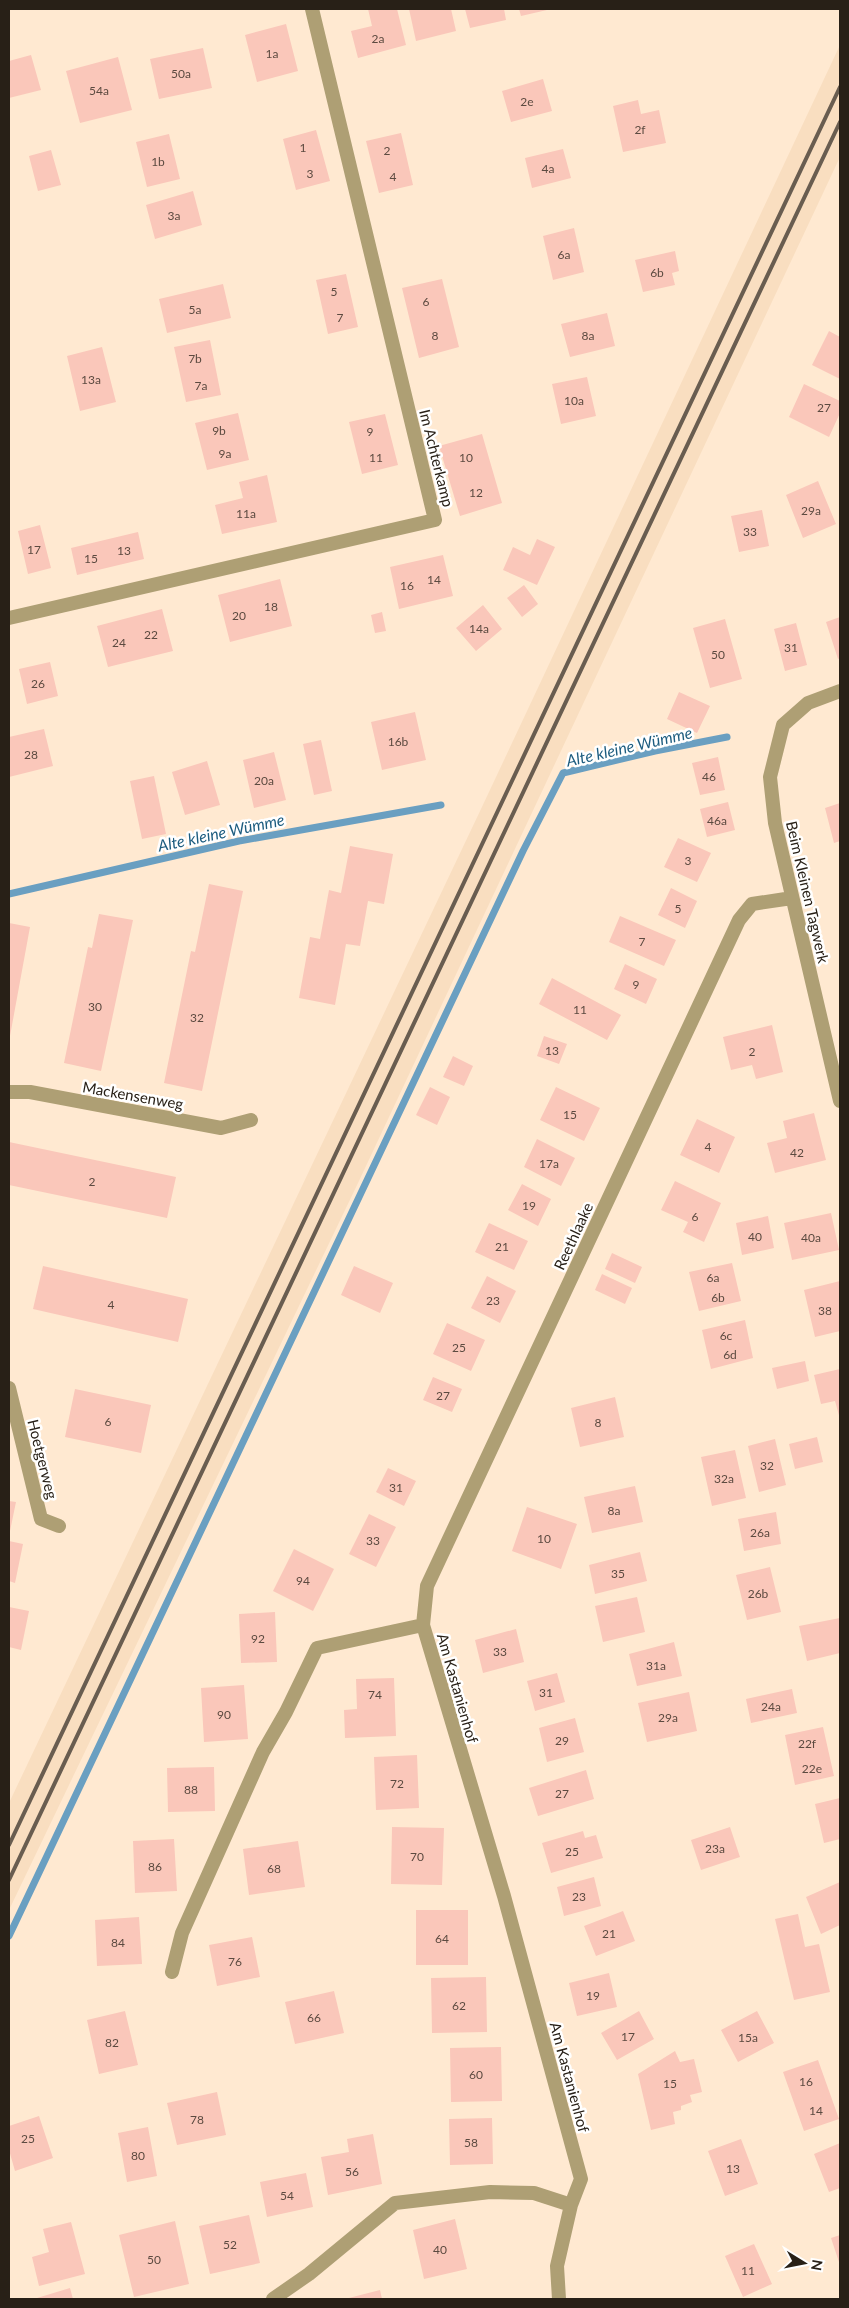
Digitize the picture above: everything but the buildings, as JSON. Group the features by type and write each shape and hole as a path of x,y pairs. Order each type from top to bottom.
{"street":[{"name":"Im Achterkamp","path":"9,618 435,520 312,9"},
{"name":"Beim Kleinen Tagwerk","path":"840,691 808,703 783,725 770,778 775,823 840,1101"},
{"name":"Reethlaake","path":"423,1625 427,1586 739,920 752,904 792,898"},
{"name":"Mackensenweg","path":"9,1092 30,1092 221,1128 250,1120"},
{"name":"Hoetgerweg","path":"9,1388 41,1519 59,1526"},
{"name":"Am Kastanienhof","path":"172,1972 182,1933 263,1752 286,1712 317,1648 423,1625 504,1896 581,2178 571,2205 557,2266 559,2299"},
{"path":"274,2299 309,2274 395,2203 490,2192 534,2193 571,2205"}],"shaded area":[{"path":"840,45 840,157 358,1183 9,1910 9,1803 481,809"}],"waterway":[{"path":"9,1936 523,851 563,773 655,751 727,737"},
{"name":"Alte kleine Wümme","path":"9,894 239,841 441,805"}],"railway":[{"path":"9,1845 840,87"},
{"path":"9,1880 840,122"}]}
